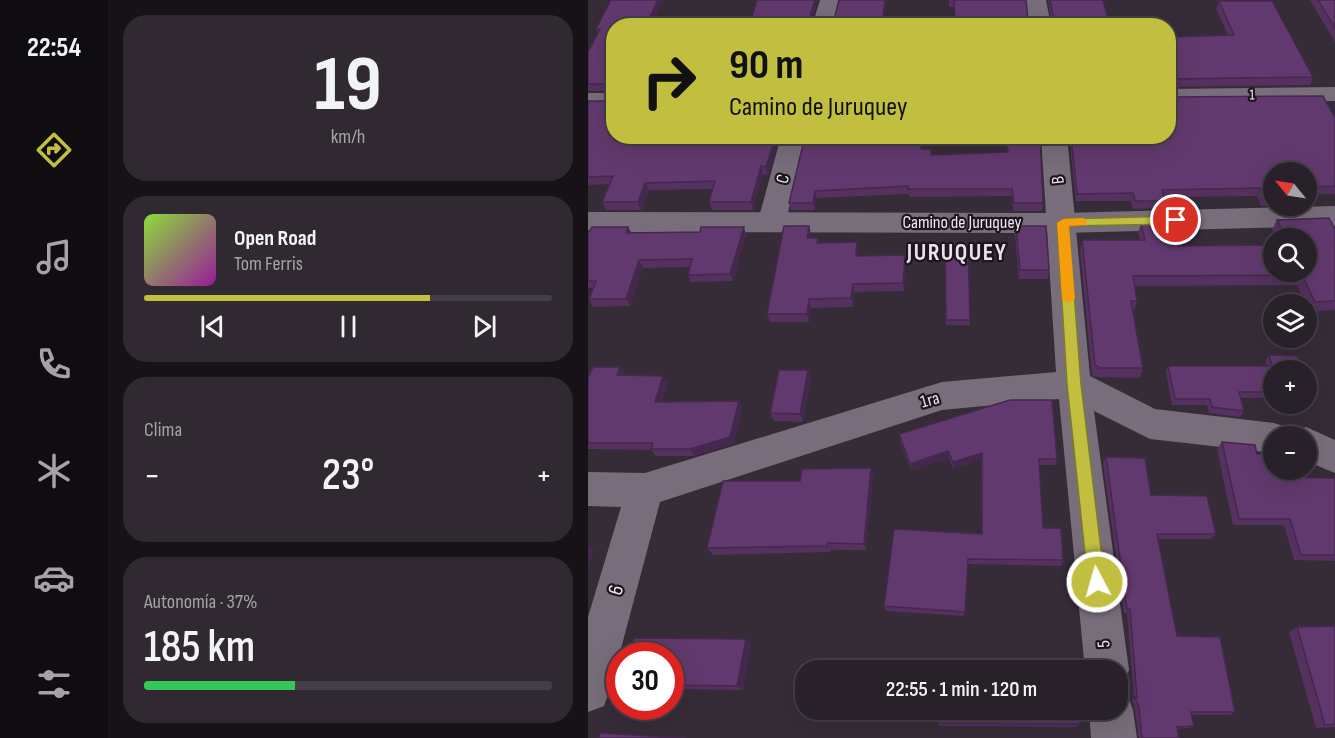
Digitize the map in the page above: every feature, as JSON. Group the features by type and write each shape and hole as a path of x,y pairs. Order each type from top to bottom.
{"street":[{"path":"825,18 830,0"},
{"path":"1036,0 1039,18"},
{"name":"1","path":"1176,96 1335,94"},
{"path":"588,100 606,100"},
{"name":"C","path":"772,221 792,144"},
{"name":"B","path":"1055,144 1063,223"},
{"name":"Camino de Juruquey","path":"588,222 1063,223 1335,216"},
{"name":"5","path":"1063,223 1074,384 1106,660"},
{"path":"1074,384 1150,424 1263,437"},
{"name":"1ra","path":"588,489 645,490 942,396 1074,384"},
{"path":"1317,448 1335,457"},
{"name":"6","path":"588,690 645,490"},
{"path":"1112,720 1114,738"}],"building":[{"path":"611,0 658,0 650,18 606,18 606,84 588,84 588,52 600,29 596,29"},
{"path":"757,0 815,0 810,18 751,18"},
{"path":"839,0 885,0 883,18 834,18"},
{"path":"954,0 1026,0 1028,18 955,18"},
{"path":"1050,0 1103,0 1108,18 1054,18"},
{"path":"1318,0 1335,0 1335,28"},
{"path":"1219,1 1272,1 1313,77 1176,79 1176,37 1234,35"},
{"path":"1323,96 1335,118 1335,186 1317,187 1317,162 1263,162 1263,194 1260,188 1162,190 1165,201 1135,201 1133,193 1077,194 1072,144 1176,144 1176,97"},
{"path":"588,101 606,101 606,144 773,144 766,167 761,166 751,202 709,202 715,181 645,183 638,202 602,202 613,176 588,177"},
{"path":"803,144 921,144 921,149 931,149 931,155 1008,152 1007,144 1040,144 1043,203 1014,203 1012,189 908,189 908,186 815,191 813,203 789,203"},
{"path":"1329,218 1335,229 1335,301 1317,302 1317,294 1311,294 1305,282 1317,282 1317,228 1281,228 1277,220"},
{"path":"1173,222 1179,246 1263,245 1263,275 1133,276 1137,301 1131,301 1143,368 1100,368 1095,365 1082,240 1145,240 1141,223"},
{"path":"784,226 809,226 807,238 818,238 817,243 857,242 856,256 905,255 903,283 853,284 851,298 809,299 807,314 767,314"},
{"path":"1016,226 1046,226 1049,270 1020,270"},
{"path":"592,227 628,227 626,233 700,232 701,227 744,227 730,274 688,275 692,259 639,260 626,299 589,299 596,281 588,281 588,231"},
{"path":"945,243 968,243 970,320 946,320"},
{"path":"1269,355 1297,356 1298,360 1270,360"},
{"path":"1168,366 1263,366 1263,392 1239,392 1244,411 1212,407 1210,399 1175,399"},
{"path":"593,367 620,367 617,375 663,376 655,402 739,401 730,437 690,449 651,449 653,443 588,443 588,378"},
{"path":"779,370 808,370 800,414 770,413"},
{"path":"1010,400 1052,400 1057,459 1039,459 1043,528 1061,528 1063,560 968,559 965,612 884,606 894,529 982,534 982,453 953,462 948,451 910,464 899,434"},
{"path":"1222,442 1255,445 1257,454 1263,454 1263,480 1335,478 1335,555 1301,555 1290,519 1239,519"},
{"path":"1106,457 1145,458 1151,495 1207,496 1216,534 1157,534 1177,636 1220,637 1235,712 1191,712 1194,726 1177,727 1179,738 1142,738 1139,707 1135,697 1137,697 1130,609 1127,609"},
{"path":"871,468 864,544 828,543 827,546 707,548 723,481 800,481 802,469"},
{"path":"1335,626 1335,724 1325,725 1297,627"},
{"path":"634,638 746,639 737,686 684,685 684,642 633,642"},
{"path":"938,720 1080,720 1080,724 938,723"},
{"path":"600,733 686,738 599,738"}],"slow traffic":[{"path":"1068,299 1063,223 1082,222"}],"district":[{"name":"JURUQUEY","path":"957,252"}],"route":[{"path":"1097,582 1074,384 1063,223 1176,220"}]}
